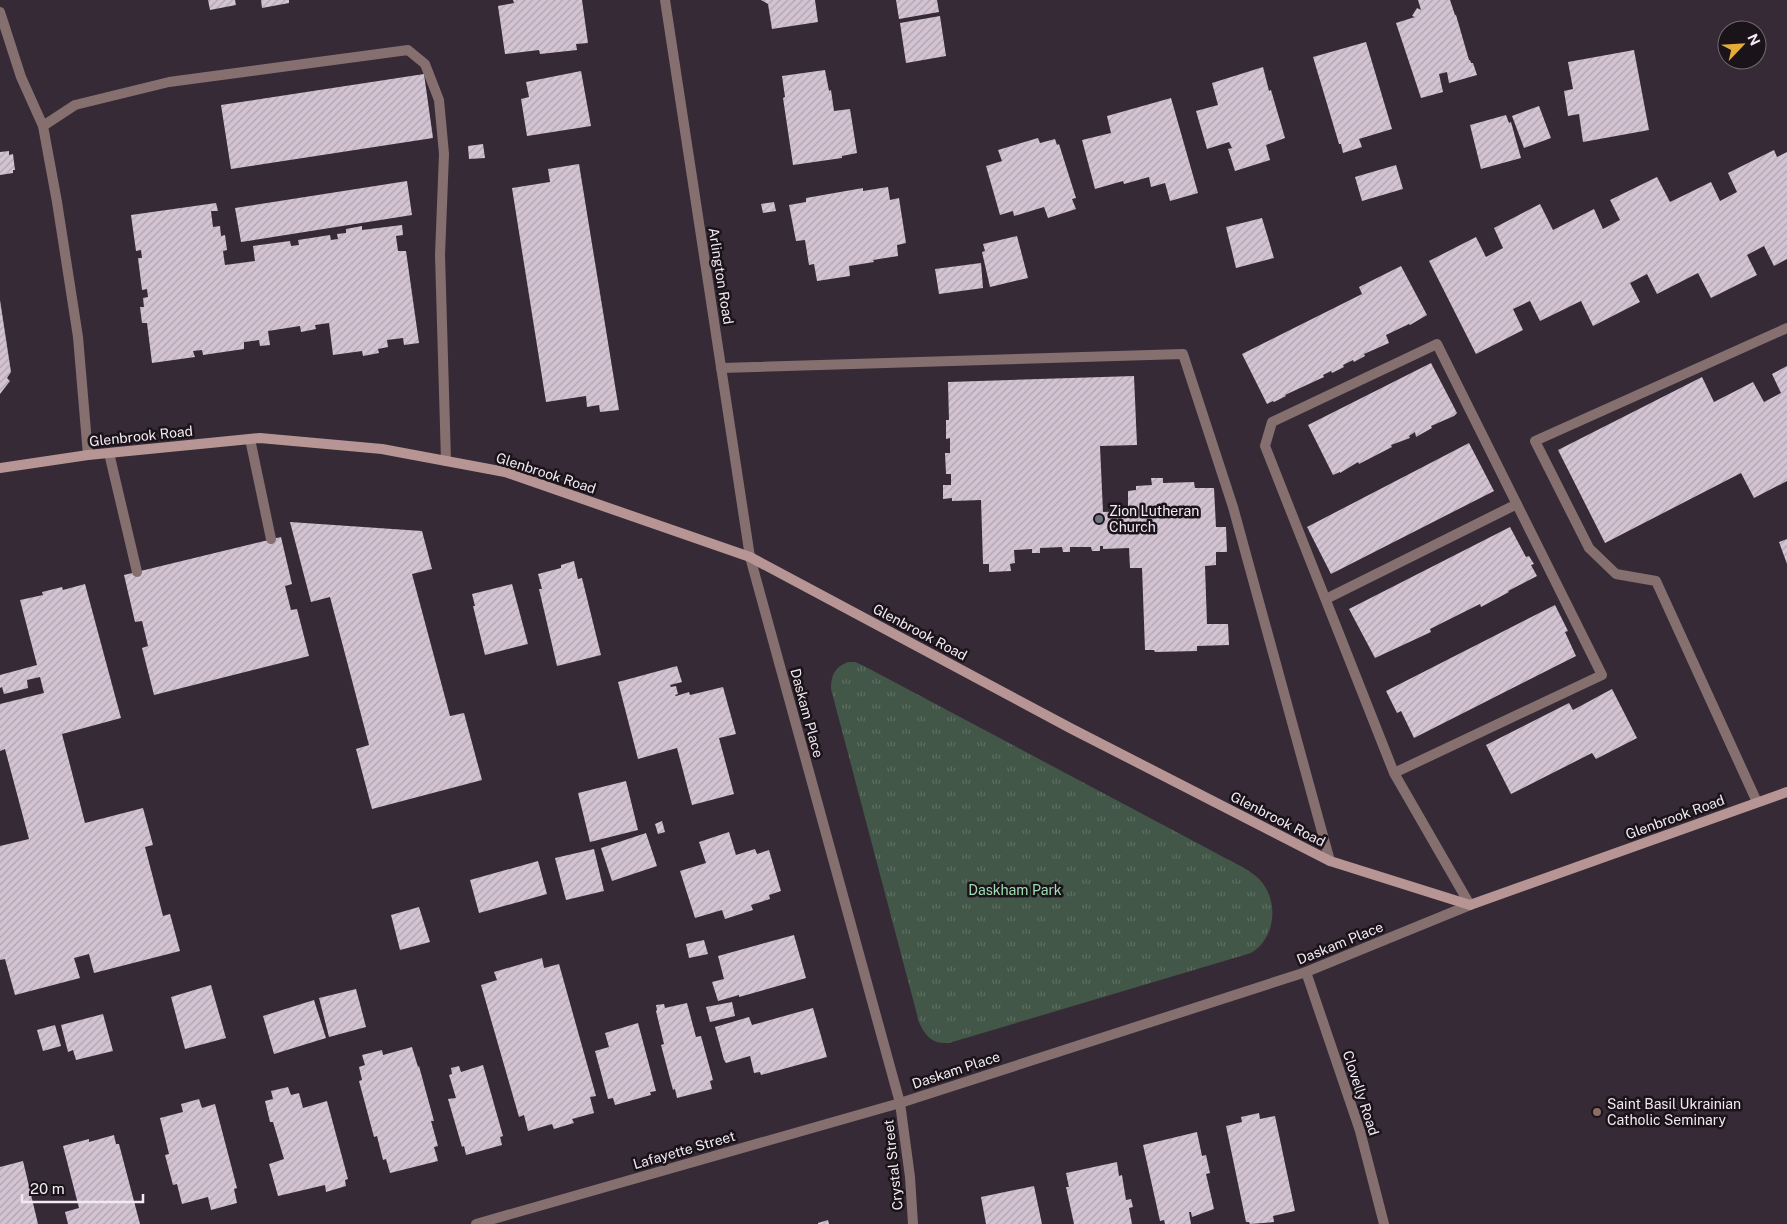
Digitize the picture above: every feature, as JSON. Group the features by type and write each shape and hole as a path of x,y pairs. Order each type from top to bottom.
{"main road":[{"name":"Glenbrook Road","path":"0,468 88,455 260,438 382,449 505,472 750,557 1063,725 1330,861 1470,905 1787,792"}],"street":[{"name":"Arlington Road","path":"665,0 750,557"},
{"path":"0,12 21,77 42,126 57,202 78,337 88,455"},
{"path":"42,126 75,105 170,82 408,50 425,64 440,100 444,154 440,255 446,461"},
{"path":"1757,802 1656,581 1616,574 1589,548 1535,440 1787,328"},
{"path":"1394,773 1602,675 1437,344 1272,422 1266,446 1394,773 1470,905"},
{"path":"722,368 1183,354 1233,507 1330,861"},
{"path":"250,439 271,539"},
{"path":"109,453 137,572"},
{"path":"1326,599 1517,504"},
{"name":"Daskam Place","path":"750,557 900,1103 1306,972 1470,905"},
{"name":"Clovelly Road","path":"1306,972 1360,1131 1384,1224"},
{"name":"Lafayette Street","path":"476,1224 900,1103"},
{"name":"Crystal Street","path":"900,1103 910,1177 913,1224"}],"green space":[{"name":"Daskham Park","path":"848,662 855,662 864,666 1248,870 1258,878 1270,896 1272,918 1266,938 1251,953 949,1043 938,1042 930,1038 919,1022 831,689 835,672 840,666"}],"building":[{"path":"208,0 235,0 236,5 210,10"},
{"path":"261,0 289,0 289,3 262,8"},
{"path":"513,0 582,0 588,43 576,44 577,50 540,54 539,50 505,54 498,6 514,3"},
{"path":"761,0 815,0 818,22 772,29 768,4"},
{"path":"896,0 937,0 939,12 899,19"},
{"path":"1418,0 1450,0 1469,60 1473,63 1477,75 1449,83 1447,72 1439,74 1443,92 1421,98 1396,23 1415,17 1412,16 1417,8 1421,10"},
{"path":"940,16 946,56 906,63 900,23"},
{"path":"1366,42 1392,129 1359,139 1362,147 1343,153 1313,57"},
{"path":"1634,50 1649,130 1583,142 1579,114 1568,116 1564,91 1573,89 1568,62"},
{"path":"1263,67 1285,138 1266,145 1270,160 1235,171 1228,149 1232,148 1229,142 1207,149 1196,111 1218,105 1212,83"},
{"path":"825,70 829,91 831,90 834,111 850,109 857,153 842,156 842,158 793,165 783,98 785,97 782,76"},
{"path":"581,71 591,126 527,136 521,99 529,97 526,82"},
{"path":"424,74 433,138 231,169 221,105"},
{"path":"1171,98 1198,193 1170,201 1165,183 1151,187 1149,177 1124,184 1123,181 1095,189 1082,140 1111,133 1107,116"},
{"path":"1539,106 1551,138 1524,148 1512,116"},
{"path":"1506,115 1509,123 1511,122 1521,158 1481,169 1470,125"},
{"path":"1038,138 1040,143 1055,139 1057,145 1059,144 1076,198 1072,199 1076,209 1048,218 1044,207 1014,216 1013,211 1000,215 986,166 1002,161 998,150"},
{"path":"483,144 485,158 469,159 468,146"},
{"path":"1774,150 1777,157 1787,152 1787,259 1774,266 1764,246 1747,255 1757,275 1711,298 1698,273 1657,294 1647,274 1630,283 1640,302 1593,326 1581,301 1540,321 1530,301 1513,309 1523,330 1476,354 1429,261 1476,237 1486,257 1503,248 1494,228 1540,204 1553,230 1594,209 1603,229 1620,220 1610,200 1657,177 1670,202 1711,182 1720,201 1737,192 1728,173"},
{"path":"9,151 9,155 13,154 15,170 13,170 13,173 0,175 0,152"},
{"path":"579,164 619,410 600,412 599,405 587,407 586,396 546,402 512,188 550,182 548,169"},
{"path":"1396,165 1403,189 1362,201 1355,177"},
{"path":"407,181 412,215 241,242 235,208"},
{"path":"888,187 890,200 899,198 906,243 897,245 898,256 849,266 850,276 817,281 814,264 809,265 805,240 796,241 789,205 806,202 806,198 863,188 863,191"},
{"path":"774,202 776,211 763,213 761,204"},
{"path":"216,203 218,211 211,211 213,227 220,226 221,236 225,235 227,250 223,251 225,265 255,261 253,246 290,241 291,246 299,245 298,240 330,235 331,240 338,239 337,234 346,233 346,229 362,226 362,230 402,225 403,235 396,236 398,251 406,251 419,343 404,345 403,338 387,340 388,347 378,349 379,353 363,356 362,351 333,355 329,323 315,325 316,329 301,332 300,326 268,331 270,345 260,346 259,340 244,342 244,349 203,355 202,350 193,351 195,357 152,363 147,323 142,323 140,307 144,307 143,298 148,297 147,289 142,290 138,258 142,258 141,250 136,251 131,215"},
{"path":"1262,218 1274,258 1236,268 1226,227"},
{"path":"1017,236 1028,278 990,287 982,252 985,251 983,244"},
{"path":"981,263 983,288 939,294 935,269"},
{"path":"1401,266 1427,315 1410,325 1386,335 1389,343 1267,404 1242,354 1362,294 1359,287"},
{"path":"0,300 11,372 7,378 10,381 0,394"},
{"path":"1431,363 1457,413 1431,426 1432,428 1416,437 1415,432 1409,436 1410,438 1391,445 1392,447 1333,475 1308,425"},
{"path":"1787,366 1787,481 1754,498 1741,473 1605,543 1558,450 1702,377 1714,402 1753,382 1764,402 1781,393 1772,374"},
{"name":"Zion Lutheran Church","path":"1134,376 1137,445 1100,446 1103,512 1128,511 1128,491 1136,490 1136,486 1152,485 1151,478 1163,478 1163,483 1194,482 1195,488 1214,488 1216,527 1226,527 1227,552 1216,552 1216,565 1205,566 1207,624 1228,624 1229,645 1197,646 1197,651 1155,652 1154,650 1145,650 1142,568 1130,568 1129,548 1103,549 1103,546 1100,546 1100,551 1092,551 1091,547 1070,547 1070,552 1063,552 1062,547 1040,548 1040,553 1032,553 1032,549 1014,550 1015,563 1010,564 1011,571 989,572 989,564 983,564 981,500 952,501 952,498 943,499 943,485 951,485 951,474 946,474 945,453 950,453 950,438 946,439 946,420 949,420 948,382"},
{"path":"1469,443 1494,491 1331,574 1307,527"},
{"path":"290,522 422,531 432,569 412,574 450,716 464,713 482,780 372,809 356,749 369,745 330,597 311,602"},
{"path":"1510,527 1526,557 1529,556 1534,564 1531,565 1537,576 1481,607 1480,604 1430,629 1431,632 1375,658 1349,609"},
{"path":"281,537 292,584 285,586 291,610 297,609 309,656 154,695 142,648 148,646 142,621 135,622 124,575"},
{"path":"1787,539 1787,564 1779,542"},
{"path":"574,561 578,579 582,578 601,655 557,666 539,589 542,589 538,574 561,568 561,565"},
{"path":"85,584 121,718 62,734 85,823 143,808 153,845 145,847 163,916 170,914 180,951 94,973 89,954 74,958 80,978 15,995 5,959 0,960 0,846 29,839 5,749 0,751 0,704 44,693 40,677 27,680 28,688 4,694 2,687 0,688 0,675 37,665 20,600 43,595 42,592 62,587 63,590"},
{"path":"512,584 528,644 485,655 473,606 475,606 472,594"},
{"path":"1555,605 1568,631 1565,632 1576,656 1414,738 1401,711 1397,713 1386,691"},
{"path":"677,666 682,682 670,685 671,687 676,686 678,694 676,696 689,692 690,695 723,687 736,734 719,738 734,794 692,805 677,748 638,759 618,682"},
{"path":"1612,689 1637,738 1596,759 1592,753 1511,794 1486,745 1569,703 1573,710"},
{"path":"626,781 638,830 590,842 578,793"},
{"path":"662,821 665,832 658,834 655,824"},
{"path":"729,832 736,855 755,849 757,854 769,850 781,891 769,895 770,899 751,905 753,910 725,919 722,910 695,918 680,871 706,863 699,842"},
{"path":"646,833 657,866 612,881 601,848"},
{"path":"594,849 604,891 566,900 555,858"},
{"path":"538,861 547,894 479,913 470,880"},
{"path":"419,907 430,942 400,950 391,915"},
{"path":"794,935 806,978 718,1001 712,982 724,979 718,956"},
{"path":"704,940 708,954 689,958 686,944"},
{"path":"542,958 544,968 559,964 596,1096 590,1097 594,1113 572,1119 574,1123 554,1129 552,1124 528,1131 524,1115 519,1117 481,985 497,980 494,972"},
{"path":"211,985 226,1038 185,1049 171,997"},
{"path":"356,989 366,1027 329,1037 319,998"},
{"path":"314,1000 326,1038 274,1054 263,1016"},
{"path":"732,1002 735,1016 710,1022 706,1007"},
{"path":"687,1003 696,1037 701,1036 713,1080 710,1081 712,1089 677,1098 675,1089 673,1090 661,1045 664,1044 656,1005 664,1004 665,1008"},
{"path":"813,1008 827,1057 761,1075 760,1072 754,1073 750,1056 726,1063 724,1060 715,1027 749,1017 752,1025"},
{"path":"103,1014 113,1051 76,1060 73,1050 68,1052 61,1025"},
{"path":"638,1023 656,1091 650,1092 651,1095 615,1105 613,1098 608,1099 595,1051 609,1047 605,1033"},
{"path":"55,1025 61,1046 43,1051 37,1030"},
{"path":"412,1047 434,1121 431,1121 438,1146 434,1147 438,1161 390,1173 386,1159 383,1160 377,1136 374,1137 359,1081 362,1080 359,1067 365,1065 362,1055 382,1050 383,1055"},
{"path":"483,1065 503,1136 500,1137 502,1145 466,1155 448,1099 456,1098 449,1075 452,1074 451,1068 459,1066 461,1072"},
{"path":"288,1087 291,1095 299,1093 303,1108 327,1101 348,1179 345,1180 346,1186 326,1192 325,1185 278,1196 269,1164 284,1159 273,1122 270,1122 265,1101 273,1099 271,1091"},
{"path":"199,1099 202,1108 215,1104 237,1188 234,1189 237,1203 211,1210 208,1197 182,1204 177,1184 173,1185 165,1155 169,1154 160,1118 183,1112 181,1104"},
{"path":"1259,1113 1260,1119 1275,1116 1295,1211 1273,1216 1274,1222 1250,1224 1246,1222 1226,1126 1242,1122 1241,1117"},
{"path":"1197,1132 1202,1156 1206,1155 1210,1173 1206,1174 1214,1209 1192,1217 1191,1212 1189,1212 1191,1224 1165,1224 1164,1220 1160,1221 1143,1145"},
{"path":"114,1135 116,1144 119,1144 140,1224 68,1224 65,1212 79,1208 63,1146 89,1139 89,1142"},
{"path":"23,1161 38,1224 0,1224 0,1167"},
{"path":"1117,1162 1119,1176 1122,1175 1126,1200 1131,1199 1133,1207 1129,1208 1132,1224 1074,1224 1066,1187 1069,1187 1066,1173"},
{"path":"1034,1186 1042,1224 986,1224 981,1197"},
{"path":"828,1220 829,1224 818,1224 818,1223"}],"place":[{"name":"Zion Lutheran Church","path":"1099,519"},
{"name":"Saint Basil Ukrainian Catholic Seminary","path":"1597,1112"}]}
